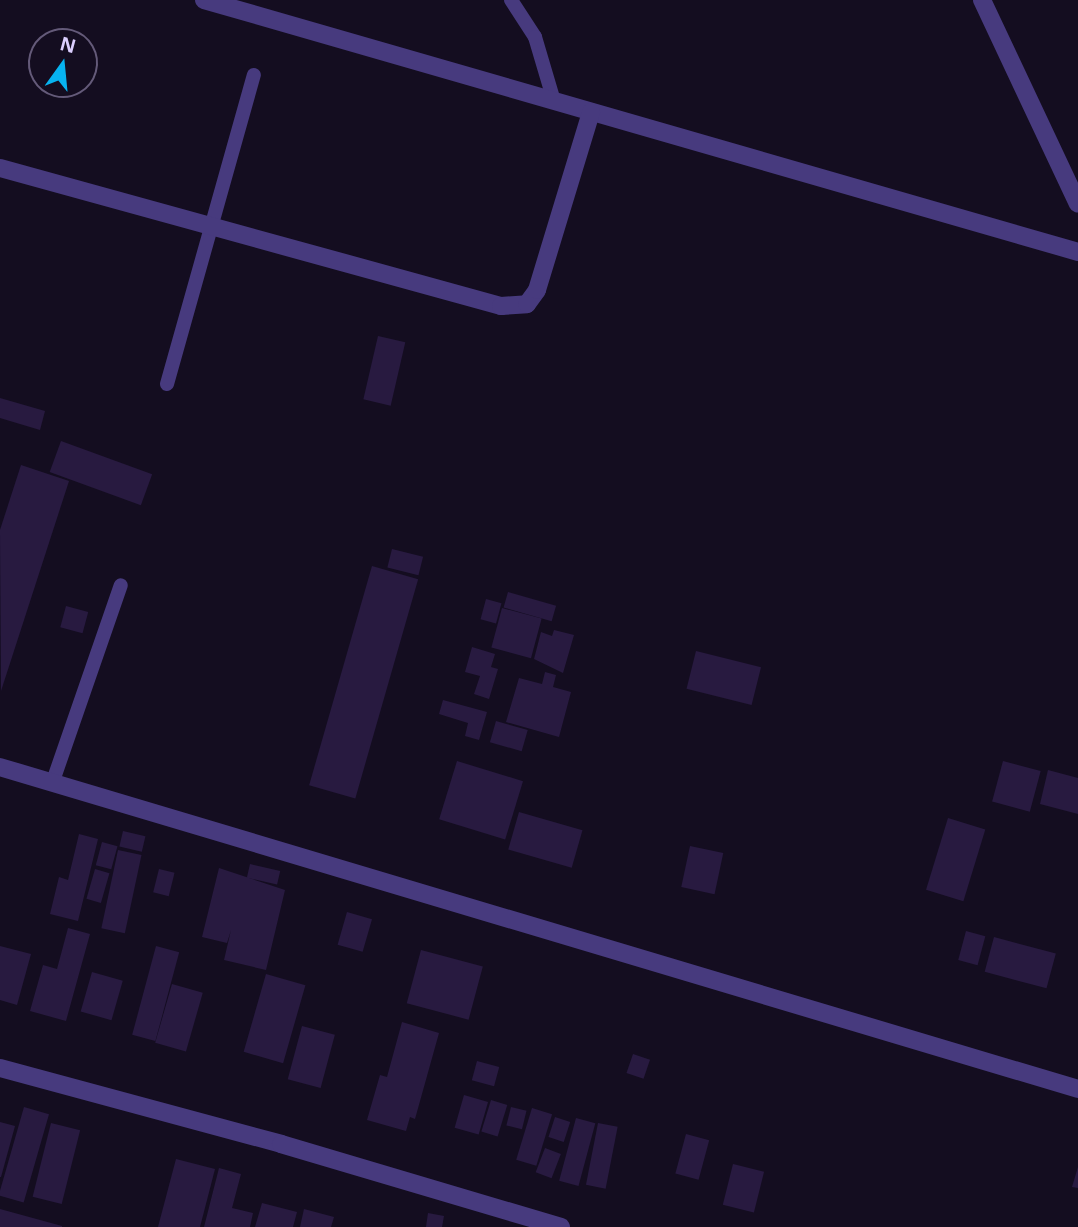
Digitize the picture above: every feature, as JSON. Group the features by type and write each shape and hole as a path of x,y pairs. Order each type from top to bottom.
{"street":[{"path":"204,0 1078,252"},
{"path":"982,0 1078,204"},
{"path":"0,168 501,306 527,304 537,290 591,112"},
{"path":"0,767 1078,1089"},
{"path":"0,1068 281,1144 561,1227"}],"lane":[{"path":"511,0 535,37 554,101"},
{"path":"167,384 254,75"},
{"path":"53,781 121,585"}],"building":[{"path":"378,336 405,342 391,406 363,399"},
{"path":"0,398 45,411 40,430 0,418"},
{"path":"61,441 152,474 141,505 50,472"},
{"path":"21,465 69,481 1,691 0,530"},
{"path":"392,549 423,557 418,575 387,567"},
{"path":"372,566 418,579 355,798 309,785"},
{"path":"508,592 556,606 552,621 504,607"},
{"path":"486,599 501,603 496,623 481,619"},
{"path":"66,606 88,612 83,633 60,627"},
{"path":"502,608 542,619 531,658 491,648"},
{"path":"554,630 574,635 563,673 534,659 541,632 552,636"},
{"path":"472,647 495,654 491,667 498,669 489,699 474,694 480,676 465,672"},
{"path":"696,651 761,667 752,705 687,689"},
{"path":"545,672 556,675 553,687 571,692 559,737 506,722 519,678 542,684"},
{"path":"443,700 487,712 479,740 465,736 468,723 439,714"},
{"path":"496,721 528,730 522,751 490,742"},
{"path":"457,761 523,781 505,840 439,819"},
{"path":"1003,761 1041,771 1030,812 992,802"},
{"path":"1048,770 1078,778 1078,814 1040,804"},
{"path":"519,812 582,830 572,868 508,849"},
{"path":"948,818 985,829 963,901 926,890"},
{"path":"123,831 145,836 142,852 119,847"},
{"path":"79,834 98,839 78,921 50,914 59,877 68,880"},
{"path":"102,842 117,846 111,869 96,865"},
{"path":"690,846 723,853 715,894 681,887"},
{"path":"118,850 141,855 125,933 101,928"},
{"path":"250,864 280,871 277,885 247,878"},
{"path":"219,868 285,890 266,970 224,960 231,930 227,943 202,937"},
{"path":"95,869 109,873 101,903 86,899"},
{"path":"159,869 175,873 169,896 153,892"},
{"path":"347,912 372,919 363,952 338,945"},
{"path":"68,928 90,934 66,1021 30,1011 43,965 57,969"},
{"path":"966,931 985,936 978,965 958,960"},
{"path":"994,937 1056,954 1047,988 985,972"},
{"path":"0,946 31,954 17,1005 0,1000"},
{"path":"156,946 179,952 155,1041 132,1035"},
{"path":"421,950 483,967 469,1020 407,1003"},
{"path":"92,972 123,981 111,1020 81,1011"},
{"path":"266,974 305,985 283,1063 244,1052"},
{"path":"172,984 203,993 186,1051 155,1043"},
{"path":"402,1022 439,1033 415,1119 410,1117 406,1131 367,1120 380,1075 387,1077"},
{"path":"302,1026 335,1035 321,1088 288,1079"},
{"path":"633,1054 650,1060 644,1079 626,1073"},
{"path":"477,1061 499,1067 494,1086 472,1080"},
{"path":"464,1095 488,1102 479,1135 455,1128"},
{"path":"491,1100 507,1105 498,1137 481,1132"},
{"path":"24,1107 49,1114 24,1203 0,1196 0,1191"},
{"path":"511,1107 527,1111 522,1129 506,1125"},
{"path":"532,1108 552,1114 536,1166 516,1160"},
{"path":"555,1117 570,1122 564,1142 549,1137"},
{"path":"576,1118 595,1123 578,1186 559,1181"},
{"path":"0,1122 15,1126 1,1177 0,1177"},
{"path":"51,1123 80,1130 62,1204 33,1197"},
{"path":"598,1123 618,1127 606,1189 586,1185"},
{"path":"686,1134 709,1140 699,1180 675,1174"},
{"path":"545,1148 561,1154 552,1178 536,1172"},
{"path":"176,1159 215,1169 200,1227 158,1227"},
{"path":"733,1164 764,1172 754,1212 723,1205"},
{"path":"1078,1167 1078,1188 1072,1187"},
{"path":"219,1168 241,1174 232,1208 253,1213 250,1227 204,1227"},
{"path":"262,1203 297,1212 293,1227 255,1227"},
{"path":"0,1209 62,1226 62,1227 0,1227"},
{"path":"304,1209 334,1217 331,1227 300,1227"},
{"path":"428,1213 444,1216 442,1227 426,1227"}]}
